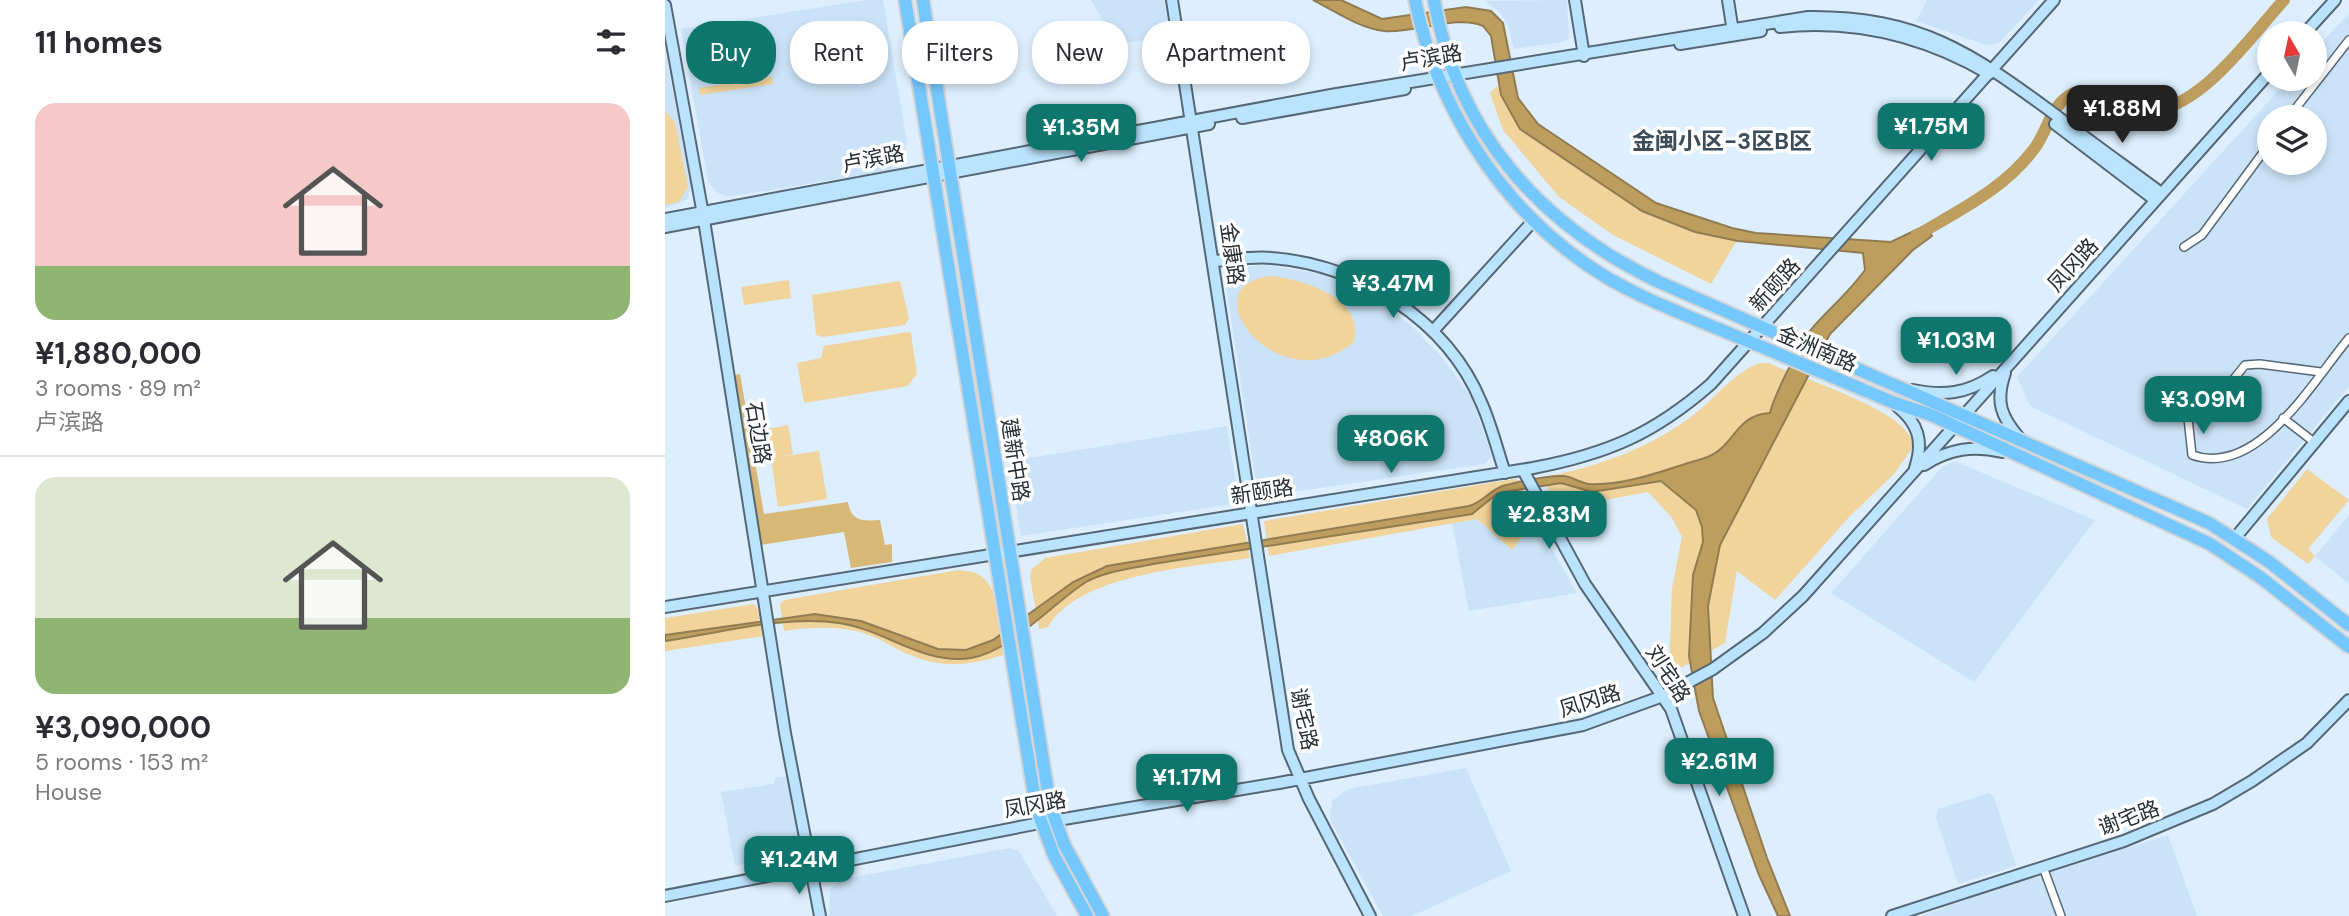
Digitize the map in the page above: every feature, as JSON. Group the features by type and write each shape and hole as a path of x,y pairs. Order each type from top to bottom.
{"main road":[{"name":"建新中路","path":"905,0 1007,641 1041,823 1054,856 1087,916"},
{"name":"建新中路","path":"923,0 1054,821 1103,916"},
{"name":"金洲南路","path":"1435,4 1447,78 1507,167 1575,232 1643,274 1905,388 2016,455 2221,551 2349,647"},
{"name":"金洲南路","path":"1416,5 1422,29 1447,78 1476,150 1534,220 1583,262 1609,278 1749,342 1892,401 2025,444 2149,495 2235,538 2349,625"}],"street":[{"name":"金康路","path":"1172,0 1250,519"},
{"path":"1575,0 1584,56 1808,17 1877,22 1935,39 1991,71 2158,196"},
{"path":"1728,0 1733,31"},
{"path":"1991,71 2054,0"},
{"path":"2316,21 2335,0"},
{"name":"石边路","path":"665,5 703,216 809,868 820,916"},
{"path":"2299,105 2349,40"},
{"name":"卢滨路","path":"665,219 703,216 932,171 1447,78 1584,56"},
{"name":"新颐路","path":"665,607 993,555 1250,519 1523,470 1597,454 1651,429 1711,384 1991,71"},
{"name":"凤冈路","path":"665,896 1041,823 1300,779 1575,727 1663,696 1713,669 1763,633 1803,596 2257,86"},
{"path":"2185,247 2202,235 2257,161"},
{"path":"665,227 703,216"},
{"path":"1433,331 1534,220"},
{"path":"1213,261 1271,257 1325,268 1387,295 1433,331 1455,358 1481,401 1505,473"},
{"path":"2321,372 2260,363 2245,365 2225,390 2200,405 2188,418 2192,455 2211,460 2237,456 2256,446 2283,418 2321,372 2349,338"},
{"path":"1905,388 1932,394 1955,394 1979,386 2008,367"},
{"path":"2008,367 2000,388 1999,407 2005,420 2025,444"},
{"path":"1892,401 1910,416 1919,434 1918,457 1913,472"},
{"path":"2235,538 2349,401"},
{"path":"2283,418 2315,442"},
{"path":"1913,472 1943,454 1964,448 1991,449 2016,455"},
{"name":"刘宅路","path":"1523,470 1585,584 1671,709 1744,916"},
{"name":"谢宅路","path":"1250,519 1288,750 1370,916"},
{"name":"谢宅路","path":"1892,916 2136,837 2224,798 2307,743 2349,700"},
{"path":"2043,867 2061,916"}],"shaded area":[{"path":"867,0 883,0 887,21 790,21 790,84 888,84 888,30 907,143 901,165 893,170 728,197 716,192 708,181 691,84 776,84 776,21 732,21"},
{"path":"1091,0 1167,0 1169,21 1142,21 1142,41 1128,43 1128,21 1103,21"},
{"path":"1313,0 1341,0 1382,19 1466,7 1491,11 1503,23 1518,98 1538,124 1656,203 1732,228 1756,233 1891,242 1926,225 1932,236 1913,250 1830,334 1720,545 1708,606 1713,698 1767,858 1790,916 1778,916 1759,875 1699,711 1689,656 1693,575 1703,542 1702,527 1696,510 1661,481 1592,492 1561,483 1498,493 1472,514 1110,573 1086,582 1001,647 971,658 936,656 873,632 839,623 818,621 774,623 665,641 665,635 815,614 861,621 938,649 966,650 993,640 1073,582 1107,566 1469,506 1501,487 1542,477 1564,476 1589,484 1632,480 1713,455 1748,420 1770,413 1783,381 1809,333 1865,270 1863,253 1738,241 1695,232 1642,211 1520,129 1501,95 1491,36 1483,26 1461,22 1384,31 1356,23"},
{"path":"1567,0 1569,38 1563,42 1514,49 1508,26 1501,13 1484,1"},
{"path":"1927,0 2039,0 1999,43 1986,45 1916,21"},
{"path":"2349,13 2349,386 2247,509 2030,406 2017,377 2257,114 2257,175 2327,175 2327,105 2265,105 2278,91 2327,91 2327,37"},
{"path":"686,28 686,57 681,29"},
{"path":"665,49 691,187 687,200 665,208"},
{"path":"723,84 773,84 700,95 699,88"},
{"path":"1497,86 1522,128 1603,181 1737,240 1711,284 1613,235 1559,197 1503,130 1490,93"},
{"path":"665,111 675,122 688,187 679,202 665,205"},
{"path":"1267,265 1333,276 1372,298 1411,325 1441,356 1471,396 1492,456 1490,459 1484,464 1265,494 1255,476 1225,280 1240,267"},
{"path":"1272,276 1300,282 1330,294 1351,315 1355,328 1353,343 1324,358 1296,359 1271,350 1252,335 1240,316 1238,298 1248,283"},
{"path":"789,280 791,298 744,305 741,287"},
{"path":"900,281 909,318 905,325 823,337 816,335 812,295"},
{"path":"911,333 917,374 908,386 804,403 797,363 821,358 824,346"},
{"path":"1760,363 1769,363 1876,409 1895,421 1908,434 1913,447 1894,474 1851,515 1775,600 1737,571 1725,643 1679,669 1669,671 1672,588 1682,537 1672,518 1648,492 1557,509 1543,477 1604,462 1642,446 1679,425 1743,372"},
{"path":"740,374 764,514 848,502 855,517 880,520 885,545 892,544 892,562 851,568 844,532 761,545 734,375"},
{"path":"788,425 793,454 779,457 819,451 827,499 778,507 767,429"},
{"path":"1227,426 1239,503 1021,536 1009,461"},
{"path":"1954,461 2095,520 1974,682 1831,593 1942,467"},
{"path":"2307,469 2349,500 2308,549 2315,556 2308,564 2271,537 2267,519"},
{"path":"1519,480 1535,520 1512,550 1477,519 1269,556 1264,521"},
{"path":"2349,515 2349,584 2315,556"},
{"path":"1478,519 1512,550 1535,520 1577,593 1469,611 1452,523"},
{"path":"1243,524 1250,558 1170,570 1111,584 1085,595 1063,609 1048,627 1039,629 1030,577 1031,570 1045,558"},
{"path":"958,570 979,575 990,586 1003,655 962,664 938,663 912,656 864,633 824,628 784,631 780,604 784,600"},
{"path":"754,604 760,612 764,636 665,651 665,618"},
{"path":"1466,768 1511,871 1412,916 1383,916 1330,820 1332,801 1348,789"},
{"path":"776,777 788,777 800,847 791,856 735,866 721,792 773,784"},
{"path":"1989,793 1994,797 2016,866 1958,884 1936,818 1938,809"},
{"path":"2168,835 2197,916 2064,916 2048,873"},
{"path":"1009,848 1019,851 1057,916 829,916 830,889 844,879"},
{"path":"2043,872 2059,916 1921,916"}],"waterway":[{"path":"1916,236 1980,198 2009,176 2034,149 2055,110 2066,98 2074,93 2116,108 2142,112 2163,109 2203,87 2221,71 2284,0"}],"district":[{"name":"金闽小区-3区B区","path":"1722,141"}]}
